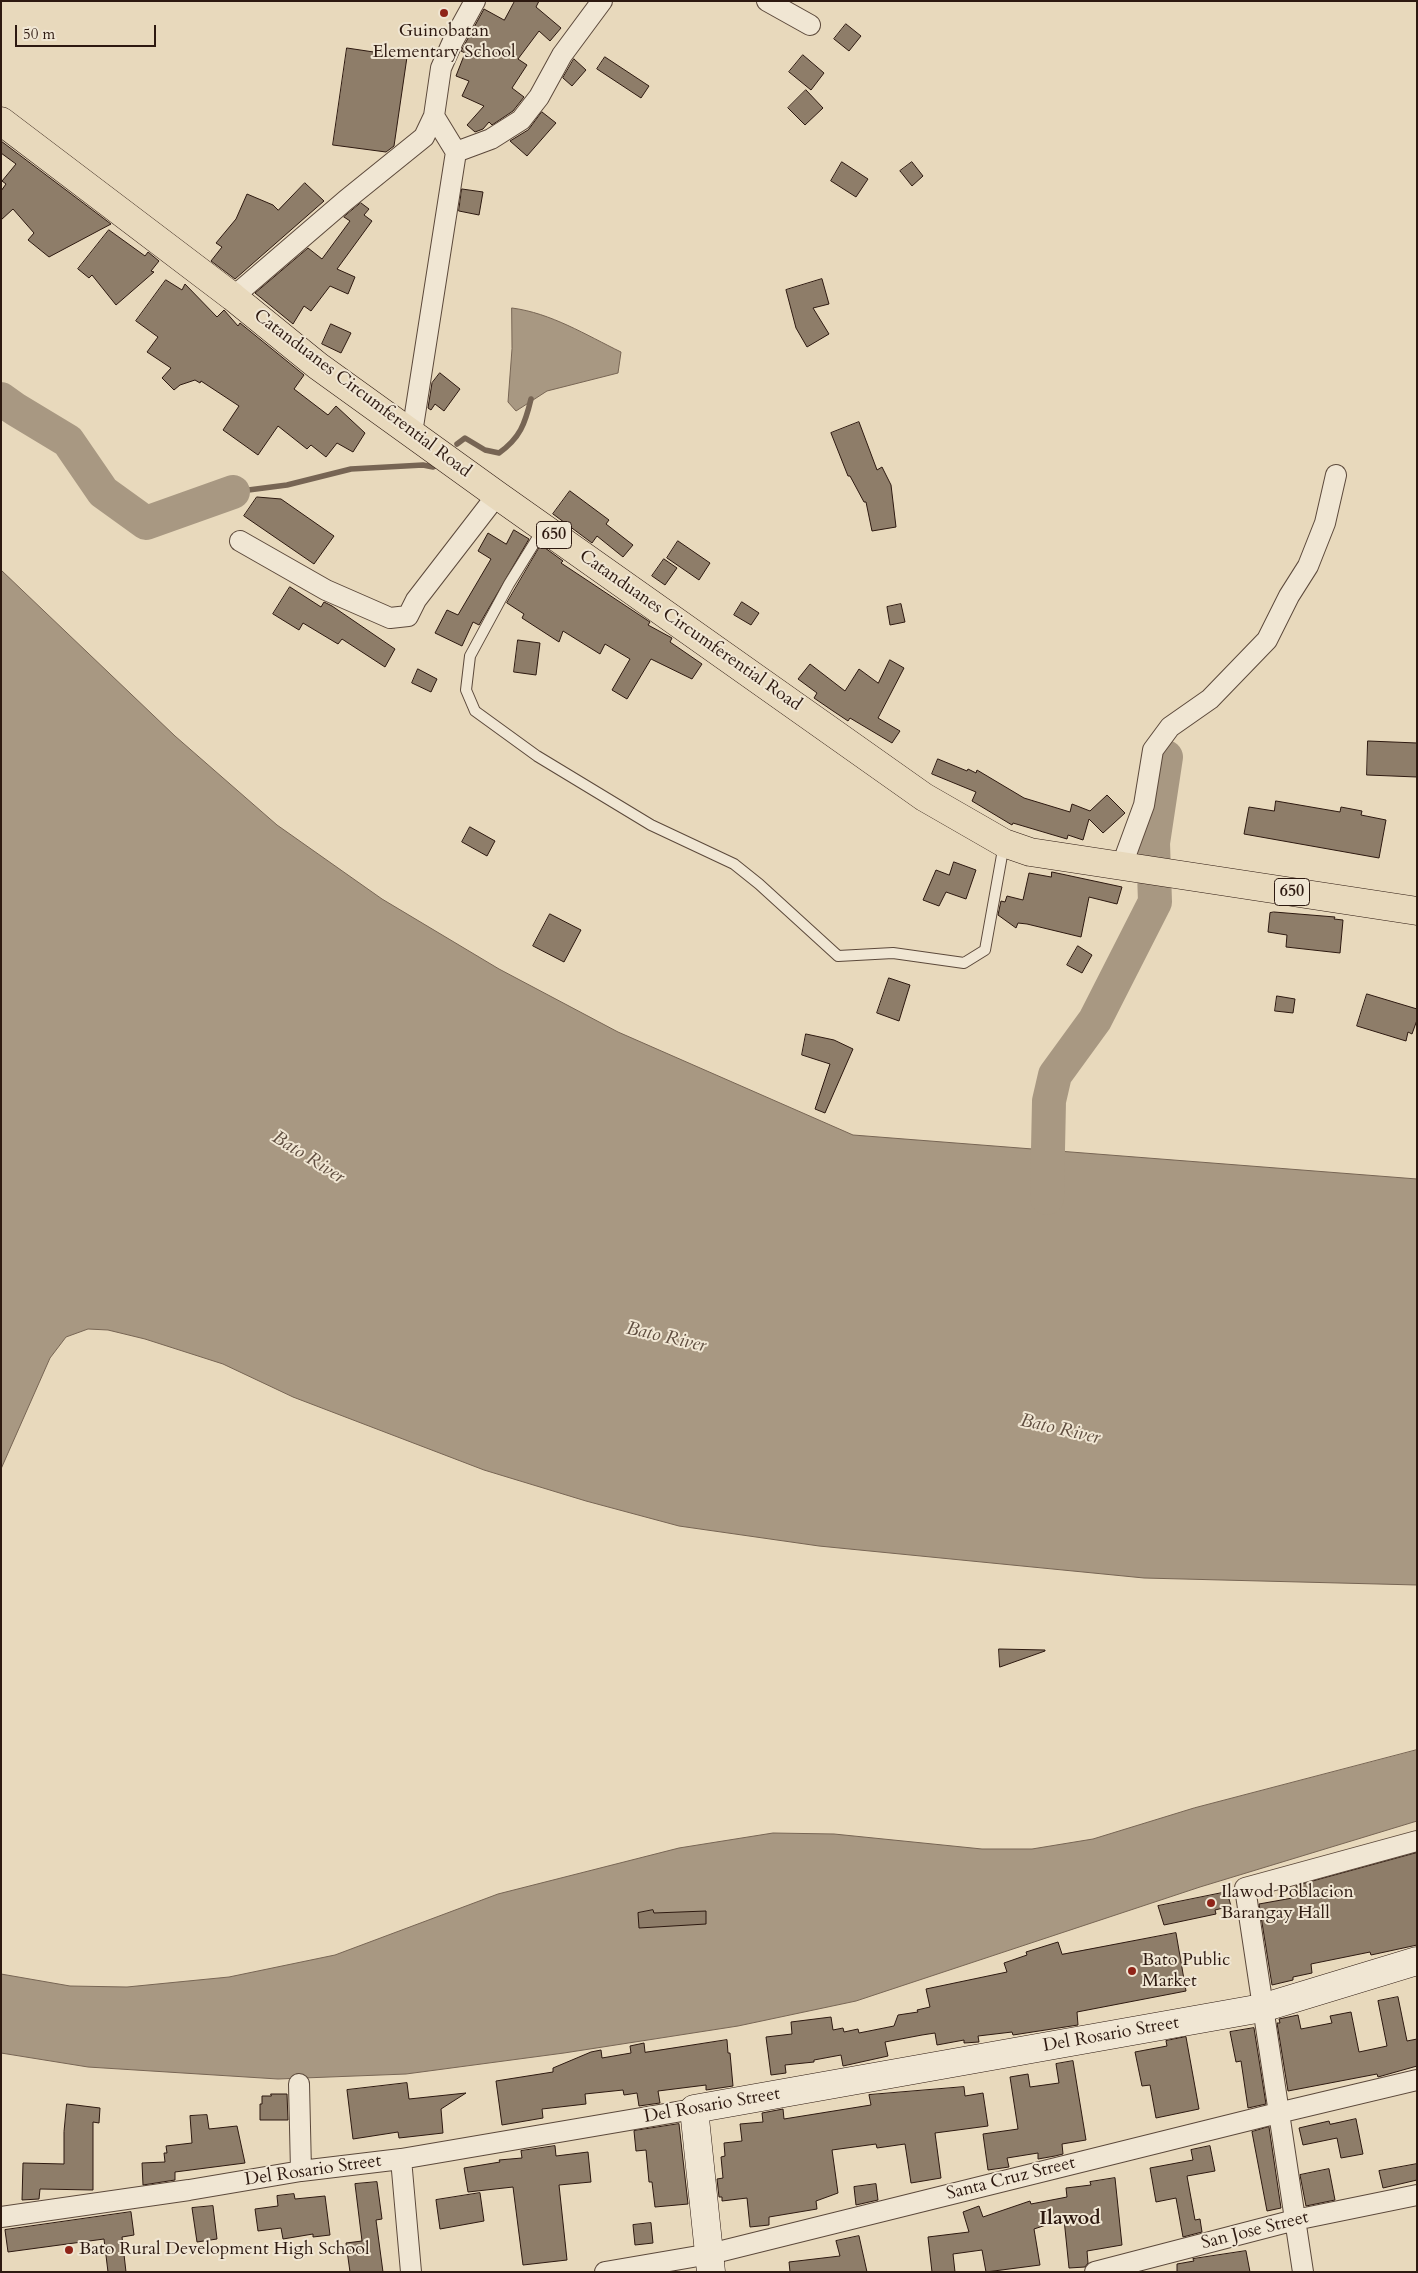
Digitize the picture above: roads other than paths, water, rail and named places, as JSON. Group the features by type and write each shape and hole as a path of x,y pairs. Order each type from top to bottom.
{"main road":[{"name":"Catanduanes Circumferential Road","path":"1,121 233,297 318,366 497,495 924,797 1004,843 1030,852 1417,911"}],"street":[{"path":"233,297 346,200 424,137 434,116 441,68 475,1"},
{"path":"456,152 491,139 521,120 539,97 562,55 598,10 602,1"},
{"path":"767,1 810,25"},
{"path":"412,433 456,152 434,116"},
{"path":"1145,869 1144,805 1153,750 1170,727 1210,699 1267,640 1289,596 1308,566 1325,523 1336,475"},
{"path":"240,541 326,590 390,618 408,616 416,600 497,495"},
{"path":"1303,2272 1245,1888 1417,1841"},
{"name":"Del Rosario Street","path":"1,2217 189,2190 301,2171 400,2159 1262,2008 1417,1961"},
{"name":"Santa Cruz Street","path":"605,2272 710,2263 1278,2113 1417,2080"},
{"path":"300,2084 301,2171"},
{"path":"694,2109 710,2263"},
{"path":"400,2159 411,2272"},
{"name":"San Jose Street","path":"1095,2272 1295,2220 1417,2196"}],"lane":[{"path":"544,528 509,584 470,656 466,690 475,711 537,756 651,825 734,864 760,884 838,956 893,953 964,963 985,950 1004,843"}],"water":[{"path":"512,308 554,320 621,352 618,373 547,391 516,411 508,402 512,349"},
{"name":"Bato River","path":"1,570 175,736 277,825 382,899 499,969 618,1032 853,1135 1417,1179 1417,1585 1144,1578 819,1546 679,1526 586,1501 484,1470 293,1397 223,1364 145,1339 108,1330 88,1329 66,1337 50,1358 1,1469"},
{"path":"1417,1750 1417,1821 1200,1887 856,2001 738,2026 564,2053 406,2074 278,2079 88,2067 1,2053 1,1974 70,1986 127,1987 229,1977 335,1955 498,1894 679,1848 773,1833 834,1834 982,1849 1032,1849 1093,1839 1194,1808"}],"waterway":[{"path":"1,399 68,441 103,492 146,523 233,492"},
{"path":"457,444 465,438 485,450 499,453 512,442 521,430 531,399"},
{"path":"233,492 287,485 351,469 423,465 433,467 439,464"},
{"path":"1047,1198 1049,1101 1055,1075 1095,1020 1155,902 1153,843 1166,757"}],"place":[{"name":"Guinobatan Elementary School","path":"444,13"},
{"name":"Ilawod Poblacion Barangay Hall","path":"1211,1903"},
{"name":"Bato Public Market","path":"1132,1971"},
{"name":"Bato Rural Development High School","path":"69,2250"}],"district":[{"name":"Ilawod","path":"1070,2219"}]}
